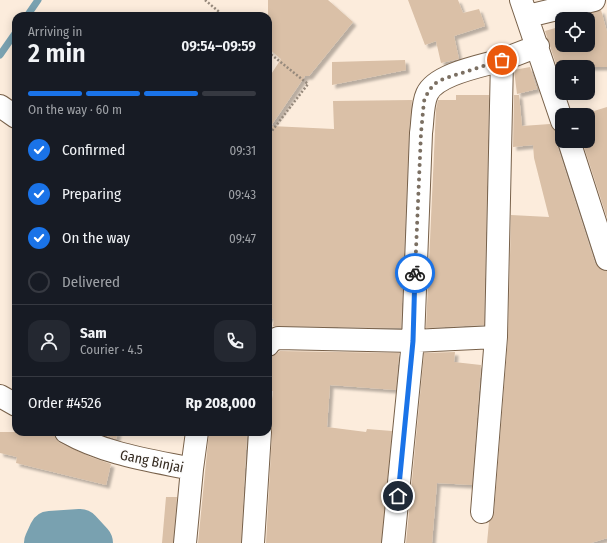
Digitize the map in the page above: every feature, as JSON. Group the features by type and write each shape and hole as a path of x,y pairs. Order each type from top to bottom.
{"street":[{"path":"558,108 525,8 594,0"},
{"path":"393,543 413,341 421,133 424,101 434,84 443,79 502,60 538,46"},
{"path":"482,512 496,338 502,60"},
{"path":"0,106 12,114"},
{"path":"570,148 607,259"},
{"path":"272,341 278,338 413,341 496,338"},
{"path":"0,396 12,402"},
{"name":"Gang Binjai","path":"73,436 111,452 192,469 185,543"},
{"path":"192,469 196,436"},
{"path":"254,543 260,436"}],"path":[{"path":"204,0 219,12"},
{"path":"272,55 308,84 272,131"}],"building":[{"path":"268,0 328,0 353,22 309,76 305,76 272,125 272,73 281,59 272,51 272,12 268,12"},
{"path":"408,0 458,0 463,13 479,9 485,26 454,36 459,59 441,63 436,41 425,45"},
{"path":"601,10 607,32 607,67 595,67 595,60 555,61 545,31 555,28 555,52 595,52 594,12"},
{"path":"405,60 406,70 332,85 332,62"},
{"path":"530,67 537,89 517,94 514,70"},
{"path":"456,95 489,95 484,325 426,328 436,109 438,100 456,100"},
{"path":"514,95 519,95 522,126 550,124 555,131 555,148 558,148 595,263 599,268 607,271 607,538 591,543 487,543 489,522 494,513 508,338 511,215 549,217 534,158 533,145 513,147"},
{"path":"412,100 409,132 401,328 273,326 274,319 272,319 272,126 334,129 333,101"},
{"path":"607,107 607,218 584,148 595,148 595,111"},
{"path":"280,351 399,353 396,390 330,385 327,427 366,432 367,429 392,431 381,543 266,543 272,436 272,356"},
{"path":"455,352 454,362 481,365 472,485 437,483 432,543 406,543 424,353"},
{"path":"0,432 12,432 12,436 55,436 60,443 111,464 106,485 16,463 17,457 0,453"},
{"path":"107,436 117,436 116,439"},
{"path":"209,436 247,436 241,543 198,543"},
{"path":"166,497 177,497 173,543 162,543"}],"waterway":[{"path":"30,12 38,0"},
{"path":"0,55 12,38"},
{"path":"45,543 50,532 80,530 92,543"}],"way so far":[{"path":"415,273 421,133 424,101 434,84 443,79 502,60"}],"route":[{"path":"398,496 413,341 415,273"}]}
